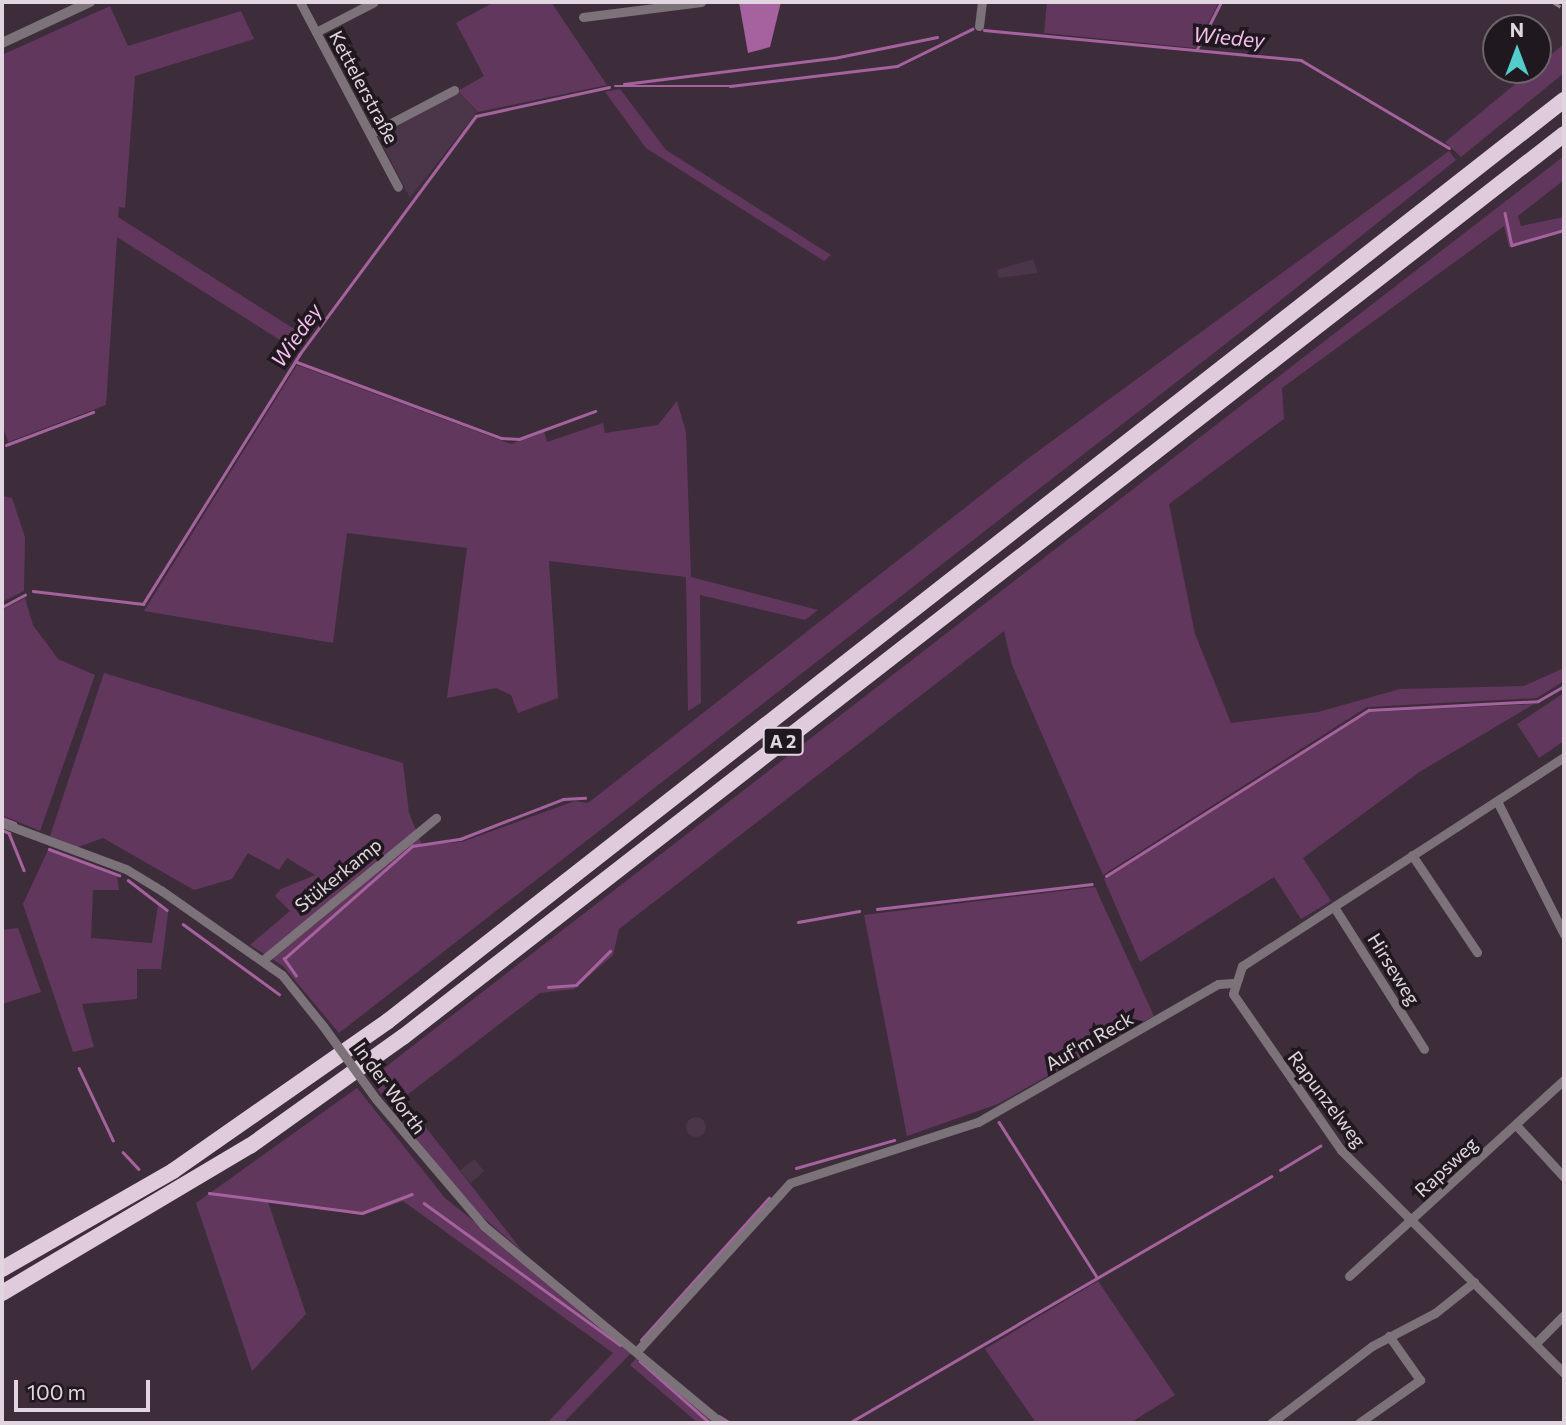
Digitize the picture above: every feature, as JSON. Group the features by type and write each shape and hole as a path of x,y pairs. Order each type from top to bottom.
{"highway":[{"name":"A 2","path":"2,1269 216,1143 388,1021 1564,100"},
{"name":"A 2","path":"2,1293 250,1146 403,1037 1564,134"}],"street":[{"path":"2,43 90,2"},
{"name":"Kettelerstraße","path":"300,2 398,187"},
{"path":"316,32 374,2"},
{"path":"583,17 627,6 701,2"},
{"path":"979,26 982,2"},
{"path":"370,134 454,90"},
{"path":"1233,983 1242,966 1564,757"},
{"path":"1497,801 1564,934"},
{"name":"Stükerkamp","path":"263,960 436,818"},
{"name":"In der Worth","path":"2,823 127,869 263,960 323,1026 376,1098 484,1226 639,1349 721,1423"},
{"path":"1412,855 1478,952"},
{"name":"Hirseweg","path":"1334,907 1424,1049"},
{"name":"Rapunzelweg","path":"1233,983 1238,1009 1341,1150 1564,1373"},
{"name":"Auf'm Reck","path":"639,1349 790,1183 978,1122 1218,984 1233,983"},
{"name":"Rapsweg","path":"1349,1276 1413,1222 1564,1080"},
{"path":"1516,1125 1564,1177"},
{"path":"1271,1423 1389,1336 1435,1313 1474,1282"},
{"path":"1536,1343 1564,1315"},
{"path":"1359,1423 1420,1380 1389,1336"}],"shaded area":[{"path":"494,2 551,2 607,85 478,112 458,91 484,76 456,23"},
{"path":"739,2 781,2 770,47 748,53"},
{"path":"1047,2 1219,2 1195,48 1044,33"},
{"path":"110,6 128,46 241,11 254,39 135,76 125,208 119,207 118,217 299,332 291,347 117,237 106,405 8,442 2,424 2,55"},
{"path":"1564,44 1564,73 1552,83 1552,54"},
{"path":"1515,84 1551,84 1461,157 1445,142"},
{"path":"620,89 666,150 831,255 824,261 646,148 605,92"},
{"path":"458,91 477,112 410,198 377,134"},
{"path":"1449,151 1456,160 1246,328 339,1033 283,966 250,945 290,911 275,896 281,889 315,875 287,858 279,870 248,853 232,879 194,890 103,838 78,847 50,836 104,673 403,763 409,813 422,845 462,842 575,801 588,803 1026,460"},
{"path":"1564,156 1564,180 1518,216 1521,226 1564,217 1564,232 1509,247 1504,226 1282,388 1284,419 1169,504 1195,634 1231,723 1318,712 1400,689 1524,686 1564,668 1564,681 1537,698 1367,707 1103,875 1012,665 1004,631 619,929 613,955 574,989 540,993 403,1098 523,1252 453,1191 370,1079"},
{"path":"1033,259 1038,273 999,278 997,270"},
{"path":"297,365 511,444 544,431 547,442 603,423 605,433 658,425 677,401 686,432 691,577 818,610 805,620 700,595 701,703 688,711 686,577 549,561 558,698 518,713 511,695 496,688 447,698 467,548 347,533 333,643 144,611"},
{"path":"2,496 12,498 25,537 24,591 2,602"},
{"path":"25,598 33,625 58,659 95,675 40,831 2,815 2,610"},
{"path":"1564,693 1564,741 1539,758 1517,724"},
{"path":"1534,704 1421,771 1303,858 1331,901 1301,919 1274,877 1140,962 1104,879 1369,712"},
{"path":"48,850 117,875 119,890 93,890 91,938 152,943 158,905 168,913 161,969 137,969 137,999 82,1004 94,1047 73,1052 23,904"},
{"path":"1095,887 1154,1016 998,1104 907,1136 864,915"},
{"path":"18,928 41,992 2,1004 2,930"},
{"path":"357,1088 445,1198 634,1350 563,1423 547,1423 613,1353 403,1201 363,1215 268,1202 306,1314 252,1371 196,1203"},
{"path":"696,1117 703,1120 706,1127 703,1134 696,1137 689,1134 686,1127 689,1120"},
{"path":"474,1159 484,1171 470,1183 460,1171"},
{"path":"1098,1281 1175,1395 1130,1423 1036,1423 985,1349"},
{"path":"639,1355 681,1396 716,1423 698,1423 630,1365"}],"waterway":[{"path":"1197,49 1221,2"},
{"name":"Wiedey","path":"615,86 730,86 897,66 972,29"},
{"name":"Wiedey","path":"984,30 1301,60 1449,148"},
{"path":"624,84 834,58 937,37"},
{"name":"Wiedey","path":"33,591 143,604 299,355 476,116 609,87"},
{"name":"Wiedey","path":"1505,213 1512,245 1564,230"},
{"path":"297,362 501,438 519,439 595,411"},
{"path":"6,445 93,412"},
{"path":"2,434 2,447"},
{"name":"Wiedey","path":"2,607 25,595"},
{"path":"1106,876 1369,710 1538,701 1564,686"},
{"path":"296,976 284,959 412,846 460,839 563,799 585,798"},
{"path":"2,818 15,823"},
{"path":"2,830 9,833 24,870"},
{"path":"49,849 119,875"},
{"path":"128,880 167,910"},
{"path":"877,909 1092,884"},
{"path":"798,922 859,911"},
{"path":"183,924 279,994"},
{"path":"548,987 576,985 610,951"},
{"path":"79,1068 113,1140"},
{"path":"999,1122 1097,1277"},
{"path":"796,1168 894,1140"},
{"path":"1280,1170 1320,1146"},
{"path":"123,1152 139,1169"},
{"path":"849,1423 1271,1176"},
{"path":"209,1193 362,1213 412,1194"},
{"path":"641,1340 769,1198"},
{"path":"424,1203 620,1345"},
{"path":"640,1361 710,1423"},
{"path":"719,1416 730,1423"}],"railway":[{"path":"1553,2 1564,9"}]}
